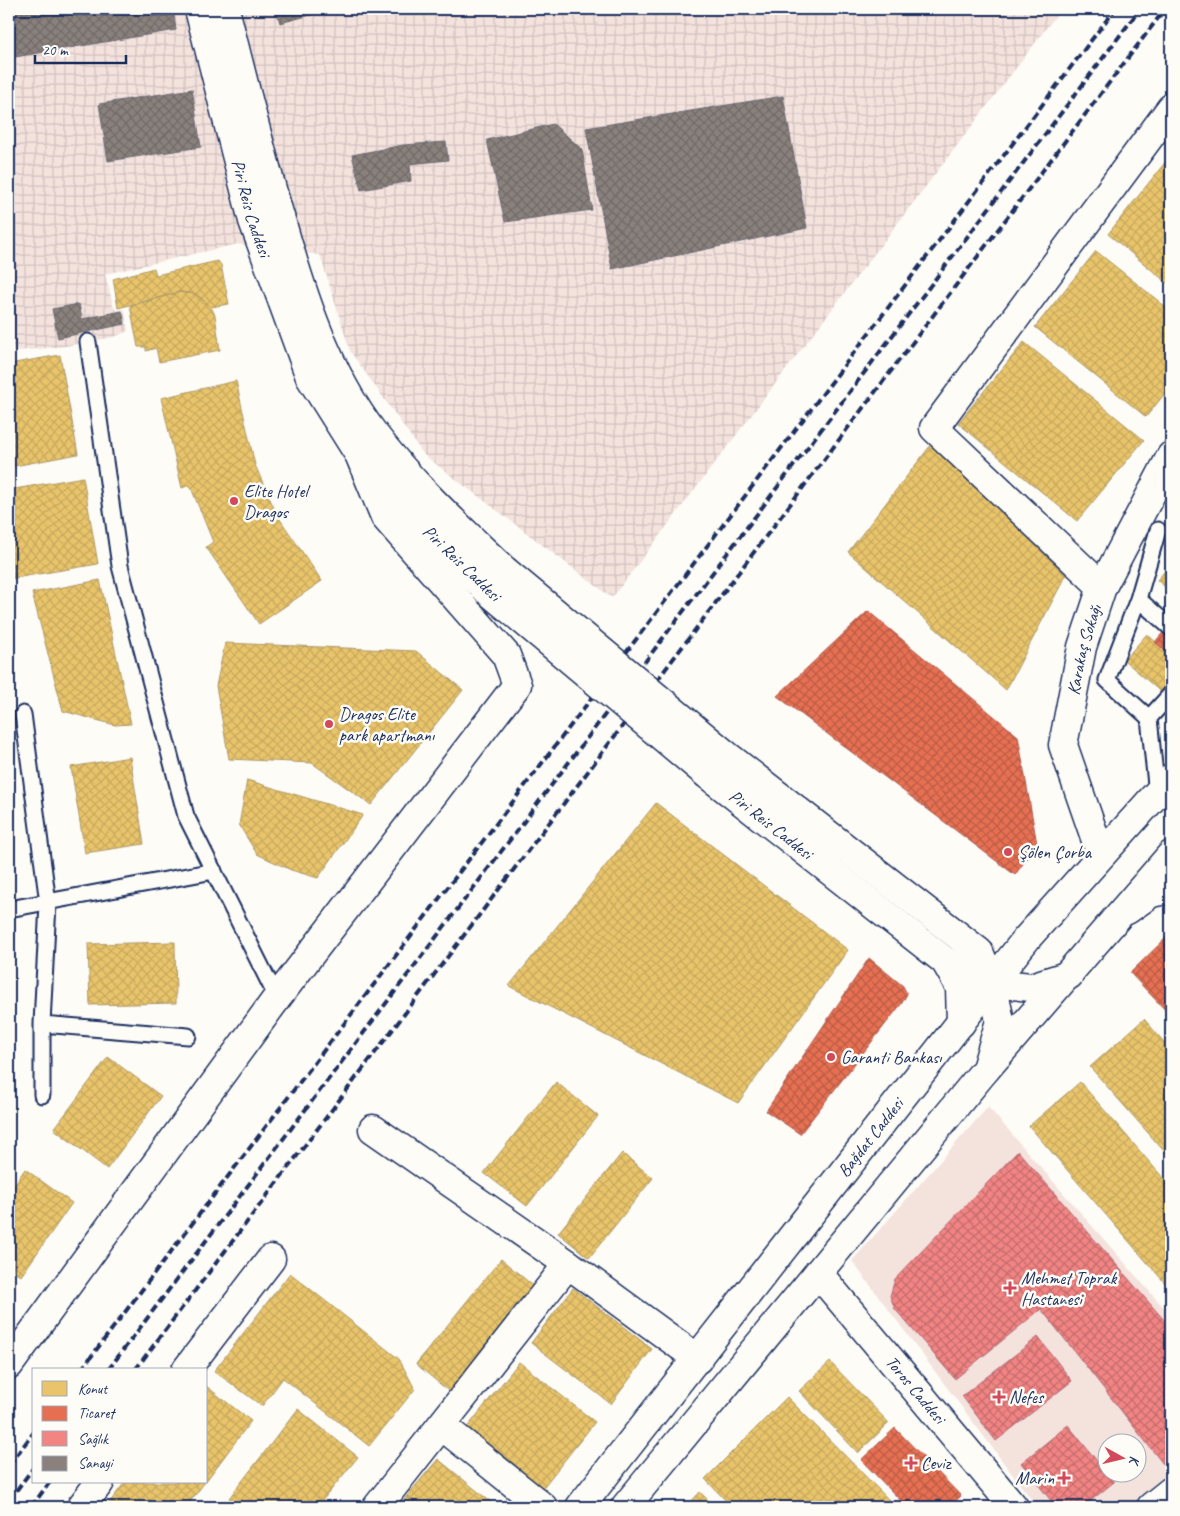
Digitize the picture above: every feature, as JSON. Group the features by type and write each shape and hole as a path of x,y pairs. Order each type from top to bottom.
{"main road":[{"name":"Piri Reis Caddesi","path":"199,9 253,221 310,377 358,453 411,515 725,754 979,952"},
{"name":"Piri Reis Caddesi","path":"225,9 261,151 297,276 332,366 372,432 496,580 708,775 945,961"},
{"path":"1102,587 934,428 1171,108"},
{"path":"9,1365 277,998 517,685 506,655 385,517 358,453"},
{"name":"Karakaş Sokağı","path":"1101,854 1063,744 1082,647 1102,587 1171,456"},
{"name":"Bağdat Caddesi","path":"580,1507 1027,938 1164,786"},
{"path":"625,1507 986,1069 1171,856"},
{"path":"1118,917 1151,893 1171,888"},
{"path":"986,1069 1000,1021 992,983 979,952 1004,948 1027,938"},
{"path":"945,961 992,983 1030,988 1069,975"},
{"path":"945,961 960,987 961,1023"},
{"path":"373,1129 568,1264 698,1359"},
{"path":"188,1368 271,1259"},
{"path":"376,1507 442,1426 568,1264"},
{"name":"Toros Caddesi","path":"818,1273 1014,1507"},
{"path":"442,1426 543,1507"},
{"path":"81,1507 98,1484"},
{"path":"1151,1507 1171,1491"}],"lane":[{"path":"88,342 120,566 186,816 277,998"},
{"path":"1158,530 1138,599 1107,680 1149,718 1164,786"},
{"path":"1138,599 1171,628"},
{"path":"1149,718 1171,694"},
{"path":"22,714 48,903 42,1024 42,1095"},
{"path":"9,909 214,871"},
{"path":"42,1024 188,1036"}],"shaded area":[{"path":"9,9 1061,9 612,598 424,455 350,351 320,255 238,244 105,274 114,308 116,310 124,309 128,331 114,337 66,346 9,352"},
{"name":"Mehmet Toprak Hastanesi","path":"988,1107 1171,1316 1171,1492 1154,1507 1037,1507 852,1261"}],"building: Konut":[{"path":"1171,155 1171,286 1108,234"},
{"path":"1096,251 1171,311 1171,386 1146,417 1035,327"},
{"path":"218,261 221,265 229,304 211,307 196,294 180,292 118,308 113,279 154,268 156,275"},
{"path":"180,292 196,294 211,307 215,315 220,350 159,362 156,348 146,351 146,347 138,347 130,306"},
{"path":"1024,342 1144,440 1077,521 958,423"},
{"path":"60,355 78,454 9,467 9,364"},
{"name":"Elite Hotel Dragos","path":"236,381 255,465 277,515 322,581 259,624 206,547 213,542 190,485 182,488 161,398"},
{"path":"934,441 1066,575 1006,690 848,552"},
{"path":"83,477 98,564 9,579 9,490"},
{"path":"1171,564 1171,592 1157,580"},
{"path":"100,580 131,724 115,725 63,711 32,593"},
{"path":"1147,634 1171,656 1171,701 1124,660"},
{"name":"Dragos Elite park apartmanı","path":"225,643 416,651 463,690 371,805 312,763 229,759 216,686"},
{"path":"130,757 144,844 85,853 71,767"},
{"path":"247,780 363,815 318,878 291,870 257,854 239,825"},
{"path":"656,803 848,950 738,1103 509,986"},
{"path":"175,942 176,1003 90,1005 88,944"},
{"path":"1144,1019 1171,1050 1171,1159 1090,1067"},
{"path":"108,1057 161,1096 107,1169 54,1129"},
{"path":"556,1082 598,1116 527,1206 484,1173"},
{"path":"1080,1082 1171,1187 1171,1290 1029,1126"},
{"path":"622,1153 653,1178 589,1258 558,1233"},
{"path":"25,1169 72,1203 21,1276 9,1267 9,1192"},
{"path":"501,1259 537,1289 452,1394 416,1364"},
{"path":"290,1273 399,1359 415,1389 369,1446 283,1378 262,1406 214,1371"},
{"path":"573,1288 652,1349 611,1404 531,1343"},
{"path":"519,1362 595,1422 541,1490 466,1429"},
{"path":"830,1362 889,1423 858,1453 799,1391"},
{"path":"208,1388 251,1421 208,1478"},
{"path":"787,1397 896,1507 732,1507 705,1479"},
{"path":"298,1409 358,1457 317,1507 240,1507 229,1498"},
{"path":"438,1459 497,1507 421,1507 407,1496"},
{"path":"123,1484 203,1484 186,1507 106,1507"},
{"path":"700,1492 715,1507 686,1507"},
{"path":"407,1496 421,1507 398,1507"}],"building: Ticaret":[{"path":"868,611 1018,736 1037,844 1015,875 777,696"},
{"path":"1171,623 1171,656 1155,642"},
{"path":"1171,933 1171,1016 1130,973"},
{"name":"Garanti Bankası","path":"869,958 903,986 907,994 800,1134 766,1111"},
{"path":"895,1428 961,1496 949,1507 907,1507 861,1460"}],"building: Sağlık":[{"path":"1018,1151 1171,1328 1171,1474 1148,1445 1148,1434 1139,1434 1041,1309 955,1379 895,1309 890,1296 895,1279"},
{"path":"1038,1337 1072,1381 996,1441 962,1396"},
{"path":"1068,1425 1098,1462 1098,1484 1112,1484 1083,1507 1056,1507 1021,1463"}],"building: Sanayi":[{"path":"9,9 173,9 176,30 9,58"},
{"path":"276,9 334,9 280,23"},
{"path":"9,79 11,79 13,101 9,101"},
{"path":"192,89 201,147 108,161 99,104"},
{"path":"783,96 807,228 612,269 586,128"},
{"path":"553,124 582,149 592,210 505,222 487,140"},
{"path":"446,142 448,160 410,164 411,181 361,190 352,155 403,145"},
{"path":"79,304 82,319 122,311 125,324 58,338 52,309"}],"railway":[{"path":"83,1368 1115,9"},
{"path":"110,1368 1140,9"},
{"path":"137,1368 1165,9"},
{"path":"9,1465 32,1435"},
{"path":"9,1500 32,1470"},
{"path":"31,1507 48,1484"}],"place":[{"name":"Elite Hotel Dragos","path":"234,501"},
{"name":"Dragos Elite park apartmanı","path":"329,724"},
{"name":"Şölen Çorba","path":"1008,852"},
{"name":"Garanti Bankası","path":"831,1057"},
{"name":"Mehmet Toprak Hastanesi","path":"1010,1288"},
{"name":"Nefes","path":"999,1397"},
{"name":"Ceviz","path":"911,1463"},
{"name":"Marin","path":"1064,1478"}]}
